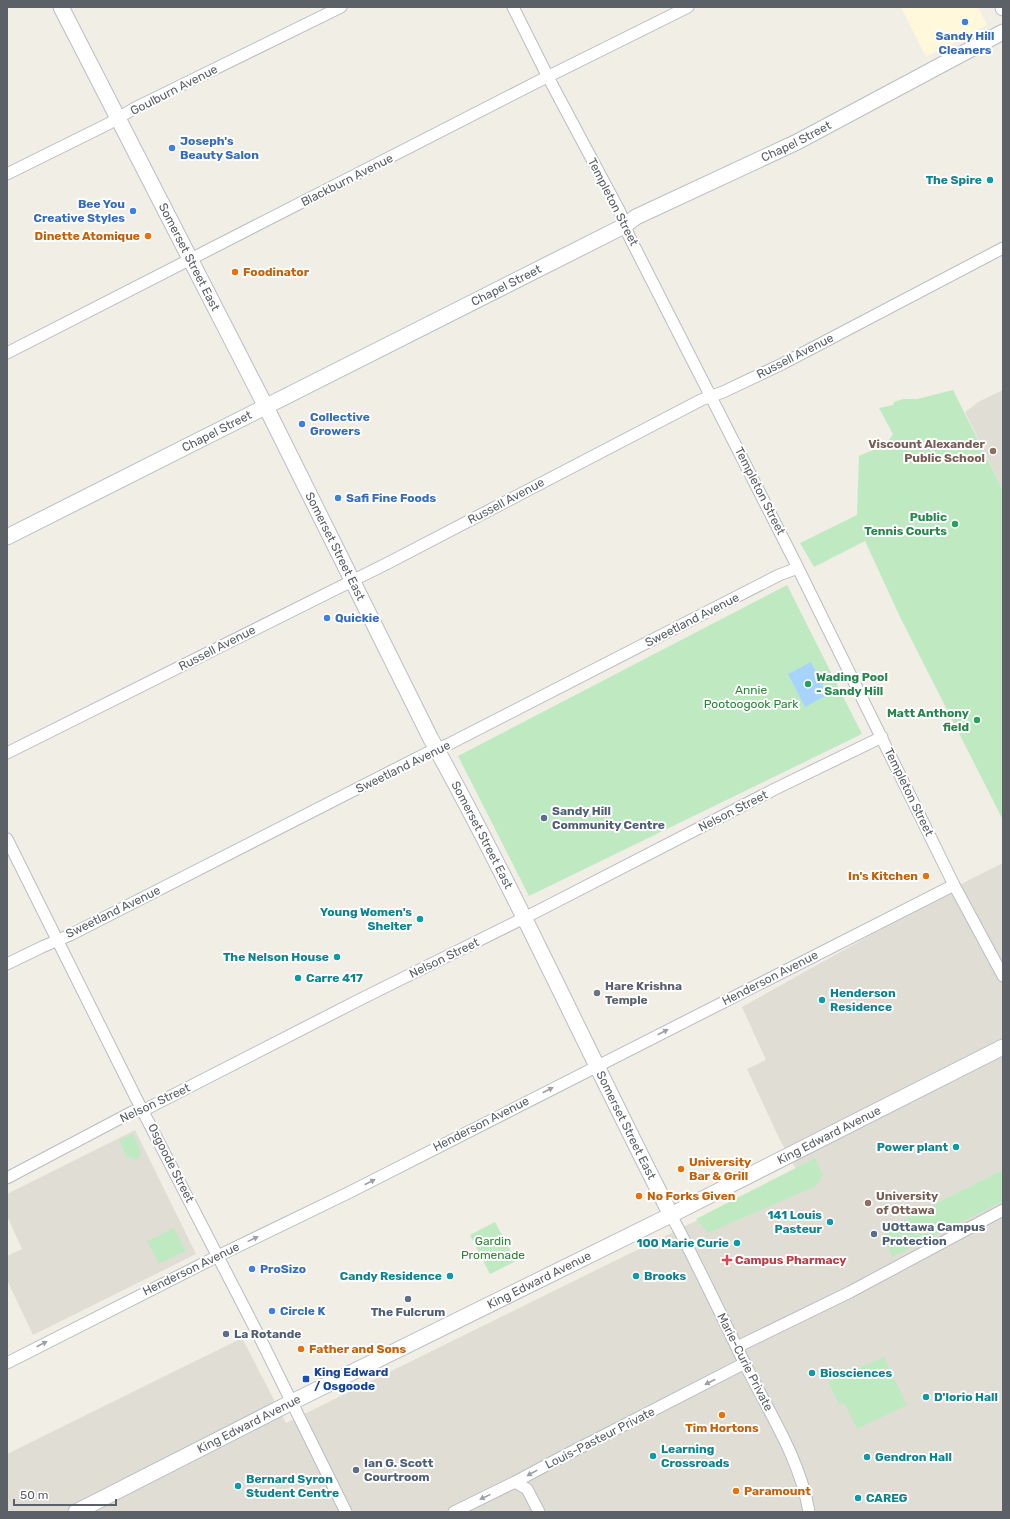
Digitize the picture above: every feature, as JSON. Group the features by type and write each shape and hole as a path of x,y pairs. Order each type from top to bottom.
{"street":[{"name":"Somerset Street East","path":"61,7 266,407 436,749 451,774 524,918 671,1215"},
{"name":"Goulburn Avenue","path":"7,174 341,7"},
{"name":"Templeton Street","path":"513,7 548,77 620,212 624,226 712,396 954,885 1003,976"},
{"name":"Blackburn Avenue","path":"7,353 688,7"},
{"name":"Chapel Street","path":"7,537 624,226 636,217 797,142 1003,32"},
{"name":"Russell Avenue","path":"7,753 388,563 687,407 782,364 1003,248"},
{"name":"Sweetland Avenue","path":"7,964 58,939 74,933 436,749 449,744 779,575 798,568"},
{"name":"Nelson Street","path":"7,1178 132,1112 144,1110 775,789 882,737"},
{"name":"Osgoode Street","path":"7,839 292,1402 346,1512"},
{"name":"Henderson Avenue","path":"7,1362 218,1256 350,1192 597,1065 954,885"},
{"name":"King Edward Avenue","path":"76,1512 292,1402 671,1215 1003,1047"},
{"path":"737,1348 850,1292 1003,1210"},
{"name":"Marie-Curie Private","path":"671,1215 745,1364 784,1437 805,1491 810,1512"},
{"name":"Louis-Pasteur Private","path":"454,1512 745,1364"},
{"path":"515,1482 527,1489 539,1512"}],"shaded area":[{"path":"901,7 978,7 987,25 926,57"},
{"name":"Viscount Alexander Public School","path":"1003,390 1003,490 965,412 980,401"},
{"name":"University of Ottawa","path":"1003,863 1003,1512 7,1512 7,1454 242,1338 286,1423 797,1171 779,1138 747,1069 766,1060 742,1007 969,880"},
{"path":"135,1130 196,1254 33,1335 7,1280 7,1256 22,1249 7,1216 7,1194"}],"green space":[{"path":"953,390 1003,490 1003,820 901,619 865,541 814,567 800,543 857,515 859,456 883,445 893,434 879,408 893,405 894,402 903,399 917,399"},
{"name":"Annie Pootoogook Park","path":"787,585 862,734 529,896 458,756"},
{"path":"133,1134 141,1152 139,1158 135,1160 126,1156 119,1140"},
{"path":"815,1158 823,1175 816,1186 708,1233 696,1219"},
{"path":"1003,1170 1003,1201 892,1257 887,1245 882,1244 887,1228 891,1230 893,1225"},
{"name":"Gardin Promenade","path":"495,1222 516,1261 490,1274 470,1235"},
{"path":"174,1228 186,1251 159,1264 147,1241"},
{"path":"884,1357 907,1405 857,1429 844,1403 839,1405 828,1382"}],"water":[{"name":"Wading Pool - Sandy Hill","path":"811,662 827,695 805,707 788,674"}],"place":[{"name":"Sandy Hill Cleaners","path":"965,22"},
{"name":"Joseph's Beauty Salon","path":"172,148"},
{"name":"The Spire","path":"990,180"},
{"name":"Bee You Creative Styles","path":"133,211"},
{"name":"Dinette Atomique","path":"148,236"},
{"name":"Foodinator","path":"235,272"},
{"name":"Collective Growers","path":"302,424"},
{"name":"Viscount Alexander Public School","path":"993,451"},
{"name":"Safi Fine Foods","path":"338,498"},
{"name":"Public Tennis Courts","path":"955,524"},
{"name":"Quickie","path":"327,618"},
{"name":"Wading Pool - Sandy Hill","path":"808,684"},
{"name":"Matt Anthony field","path":"977,720"},
{"name":"Sandy Hill Community Centre","path":"544,818"},
{"name":"In's Kitchen","path":"926,876"},
{"name":"Young Women's Shelter","path":"420,919"},
{"name":"The Nelson House","path":"337,957"},
{"name":"Carre 417","path":"298,978"},
{"name":"Hare Krishna Temple","path":"597,993"},
{"name":"Henderson Residence","path":"822,1000"},
{"name":"Power plant","path":"956,1147"},
{"name":"University Bar & Grill","path":"681,1169"},
{"name":"No Forks Given","path":"639,1196"},
{"name":"University of Ottawa","path":"868,1203"},
{"name":"141 Louis Pasteur","path":"830,1222"},
{"name":"UOttawa Campus Protection","path":"874,1234"},
{"name":"100 Marie Curie","path":"737,1243"},
{"name":"Campus Pharmacy","path":"727,1260"},
{"name":"ProSizo","path":"252,1269"},
{"name":"Candy Residence","path":"450,1276"},
{"name":"Brooks","path":"636,1276"},
{"name":"The Fulcrum","path":"408,1299"},
{"name":"Circle K","path":"272,1311"},
{"name":"La Rotande","path":"226,1334"},
{"name":"Father and Sons","path":"301,1349"},
{"name":"Biosciences","path":"812,1373"},
{"name":"King Edward / Osgoode","path":"306,1379"},
{"name":"D'lorio Hall","path":"926,1397"},
{"name":"Tim Hortons","path":"722,1415"},
{"name":"Learning Crossroads","path":"653,1456"},
{"name":"Gendron Hall","path":"867,1457"},
{"name":"Ian G. Scott Courtroom","path":"356,1470"},
{"name":"Bernard Syron Student Centre","path":"238,1486"},
{"name":"Paramount","path":"736,1491"},
{"name":"CAREG","path":"858,1498"}]}
